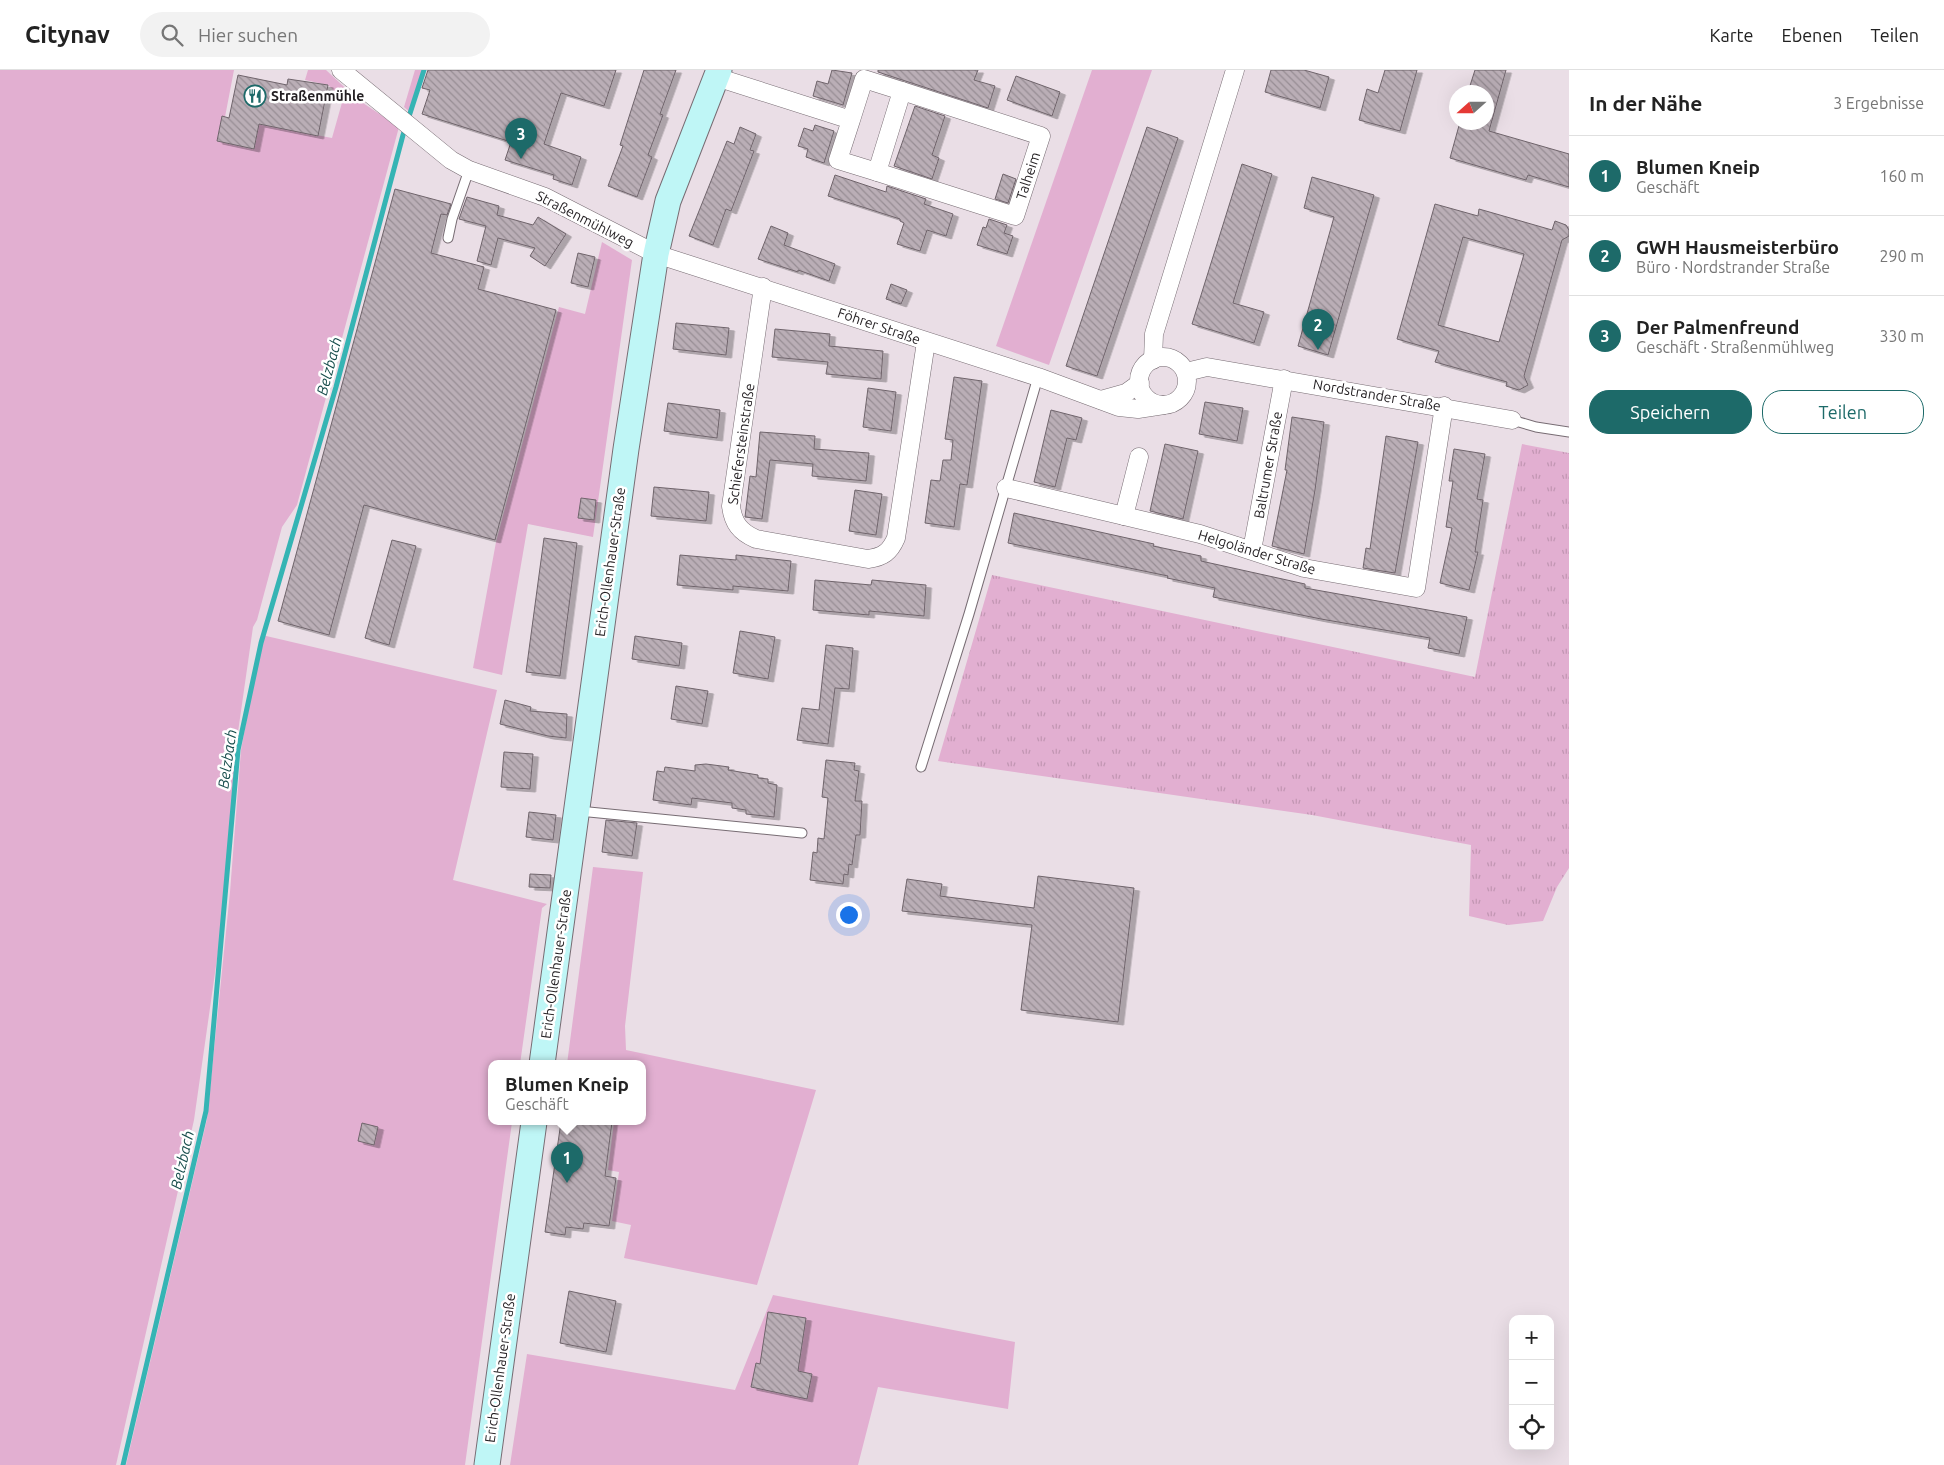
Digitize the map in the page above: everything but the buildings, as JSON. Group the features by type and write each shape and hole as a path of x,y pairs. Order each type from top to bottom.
{"street":[{"name":"Straßenmühlweg","path":"341,70 451,160 469,170 546,197 656,254"},
{"path":"1153,360 1154,334 1235,70"},
{"path":"717,73 851,120"},
{"name":"Erich-Ollenhauer-Straße","path":"543,1060 626,449 656,254 668,201 717,73"},
{"name":"Talheim","path":"864,79 1040,136 1015,216 838,160 851,120 864,79"},
{"path":"876,172 902,91"},
{"name":"Föhrer Straße","path":"656,254 926,342 1038,376 1129,409 1164,405 1178,400 1184,394 1187,380 1186,372"},
{"name":"Schiefersteinstraße","path":"763,288 731,506 732,519 738,528 756,539 868,559 887,553 896,538 926,342"},
{"path":"1164,405 1150,401 1141,390 1140,382 1143,369 1153,360 1160,358 1175,361 1186,372"},
{"name":"Nordstrander Straße","path":"1186,372 1207,367 1444,406 1512,420"},
{"name":"Baltrumer Straße","path":"1252,550 1284,379"},
{"path":"1101,400 1126,393 1140,382"},
{"name":"Helgoländer Straße","path":"1006,488 1200,534 1304,568 1416,588 1444,406"},
{"path":"1124,516 1139,457"},
{"name":"Erich-Ollenhauer-Straße","path":"487,1465 534,1125"}],"lane":[{"path":"448,238 452,219 469,170"},
{"path":"921,767 1038,376"},
{"name":"Nordstrander Straße","path":"1512,420 1536,427 1569,432"},
{"path":"576,811 802,833"}],"green space":[{"path":"0,70 234,70 225,117 222,117 217,141 253,149 259,124 332,138 343,99 328,85 305,80 308,70 326,70 357,99 399,127 297,505 282,527 257,620 253,627 236,746 222,924 194,1120 116,1465 0,1465"},
{"path":"415,70 425,70 412,114 404,107"},
{"path":"1092,70 1152,70 1049,365 996,346"},
{"path":"602,242 632,260 593,537 528,524 502,675 473,668 496,542 559,307 585,314"},
{"path":"1522,444 1569,453 1569,868 1557,887 1543,921 1508,925 1469,916 1471,845 1312,815 938,761 992,575 1475,677"},
{"path":"262,635 497,690 453,880 547,904 542,908 521,1060 488,1060 488,1125 512,1125 465,1465 126,1465 207,1119 230,892 241,750"},
{"path":"593,867 643,872 625,1026 626,1050 816,1090 757,1285 624,1258 631,1225 612,1221 619,1172 608,1170 614,1125 646,1125 646,1060 568,1060"},
{"path":"773,1295 1015,1342 1008,1409 878,1387 858,1465 510,1465 527,1354 735,1390"}],"waterway":[{"name":"Belzbach","path":"123,1465 206,1111 238,750 261,643 336,387 403,135 424,70"}],"place":[{"name":"Straßenmühle","path":"255,96"},
{"name":"Der Palmenfreund","path":"521,159"},
{"name":"GWH Hausmeisterbüro","path":"1318,350"},
{"name":"Blumen Kneip","path":"567,1183"}]}
